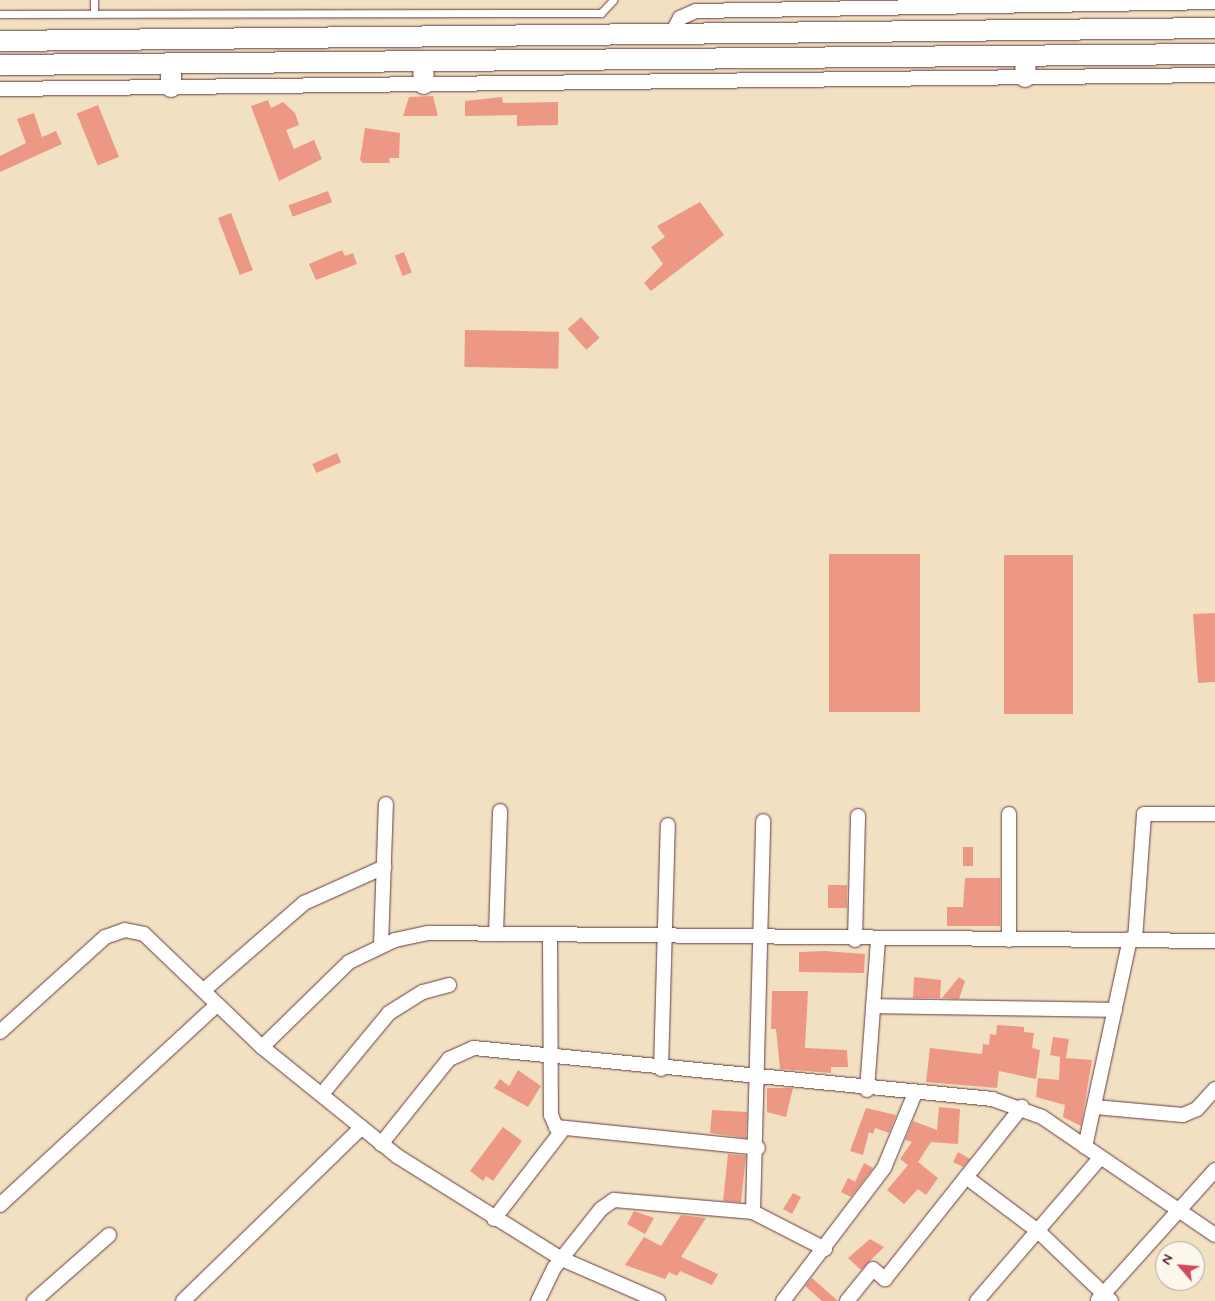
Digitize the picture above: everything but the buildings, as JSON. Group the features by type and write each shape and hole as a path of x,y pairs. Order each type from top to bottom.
{"main road":[{"path":"0,40 1215,28"},
{"path":"0,65 1215,54"},
{"path":"1025,77 1026,56"},
{"path":"423,61 424,84"},
{"path":"171,63 171,87"}],"street":[{"path":"672,34 680,18 696,11 1215,2"},
{"path":"0,89 1215,75"},
{"path":"382,945 386,804"},
{"path":"496,934 500,811"},
{"path":"1009,940 1010,814"},
{"path":"1085,1147 1132,939 1144,814 1215,814"},
{"path":"855,940 858,816"},
{"path":"753,1212 758,1148 760,1079 763,821"},
{"path":"661,1069 668,825"},
{"path":"204,990 304,903 384,866"},
{"path":"0,1032 105,937 119,931 150,937 204,990 216,1005 262,1048 322,1094 381,1144 494,1219 562,1259 658,1301"},
{"path":"262,1048 349,962 382,945 428,933 855,940 1132,939 1215,941"},
{"path":"550,935 553,1057 551,1114 556,1127 758,1148"},
{"path":"866,1090 878,940"},
{"path":"322,1094 389,1013 423,992 449,985"},
{"path":"0,1205 216,1005"},
{"path":"873,1006 1115,1010"},
{"path":"381,1144 444,1064 461,1051 482,1048 866,1090 992,1099 1022,1107 1085,1147 1177,1213 1215,1235"},
{"path":"1095,1107 1183,1115 1197,1109 1215,1088"},
{"path":"783,1301 884,1168 915,1093"},
{"path":"847,1301 873,1268 885,1278 1022,1107"},
{"path":"183,1301 362,1128"},
{"path":"494,1219 564,1128"},
{"path":"977,1301 1100,1158"},
{"path":"966,1177 1038,1232 1104,1299 1215,1170"},
{"path":"538,1301 562,1259 601,1209 614,1200 753,1212 824,1249"},
{"path":"34,1301 109,1235"}],"lane":[{"path":"94,0 94,13"},
{"path":"0,14 601,12 613,0"}]}
